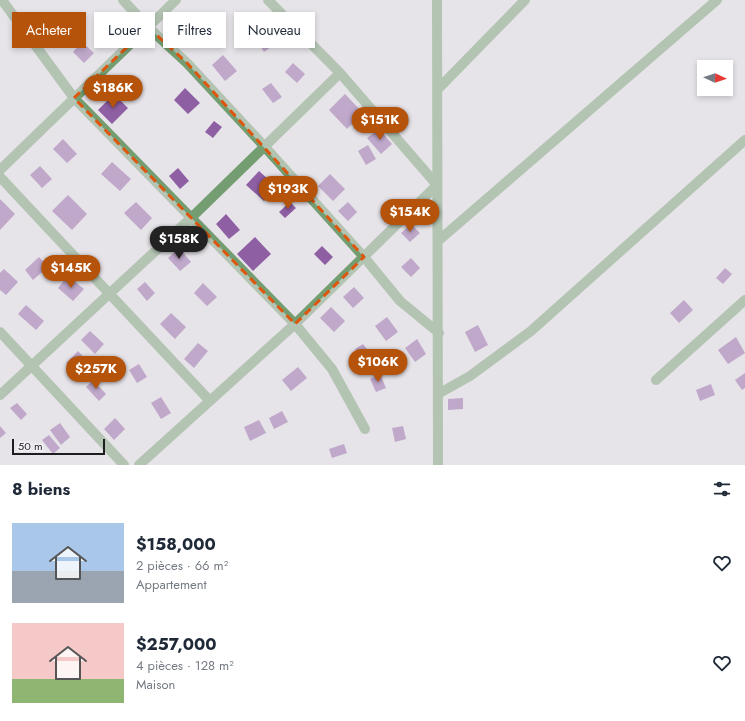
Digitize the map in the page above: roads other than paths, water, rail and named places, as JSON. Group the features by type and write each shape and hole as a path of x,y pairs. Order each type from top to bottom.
{"street":[{"path":"2,0 74,98 295,324 332,369 365,429"},
{"path":"123,0 134,12"},
{"path":"155,20 176,0"},
{"path":"268,0 340,73 437,185"},
{"path":"437,0 439,333 438,465"},
{"path":"437,90 524,0"},
{"path":"438,241 717,0"},
{"path":"155,33 187,63 264,146 364,257 400,301 439,333"},
{"path":"0,170 126,48"},
{"path":"0,395 191,218 340,73"},
{"path":"438,394 470,376 531,330 745,140"},
{"path":"0,177 210,401"},
{"path":"140,465 295,324 437,185"},
{"path":"656,380 745,300"},
{"path":"0,332 124,465"}]}
